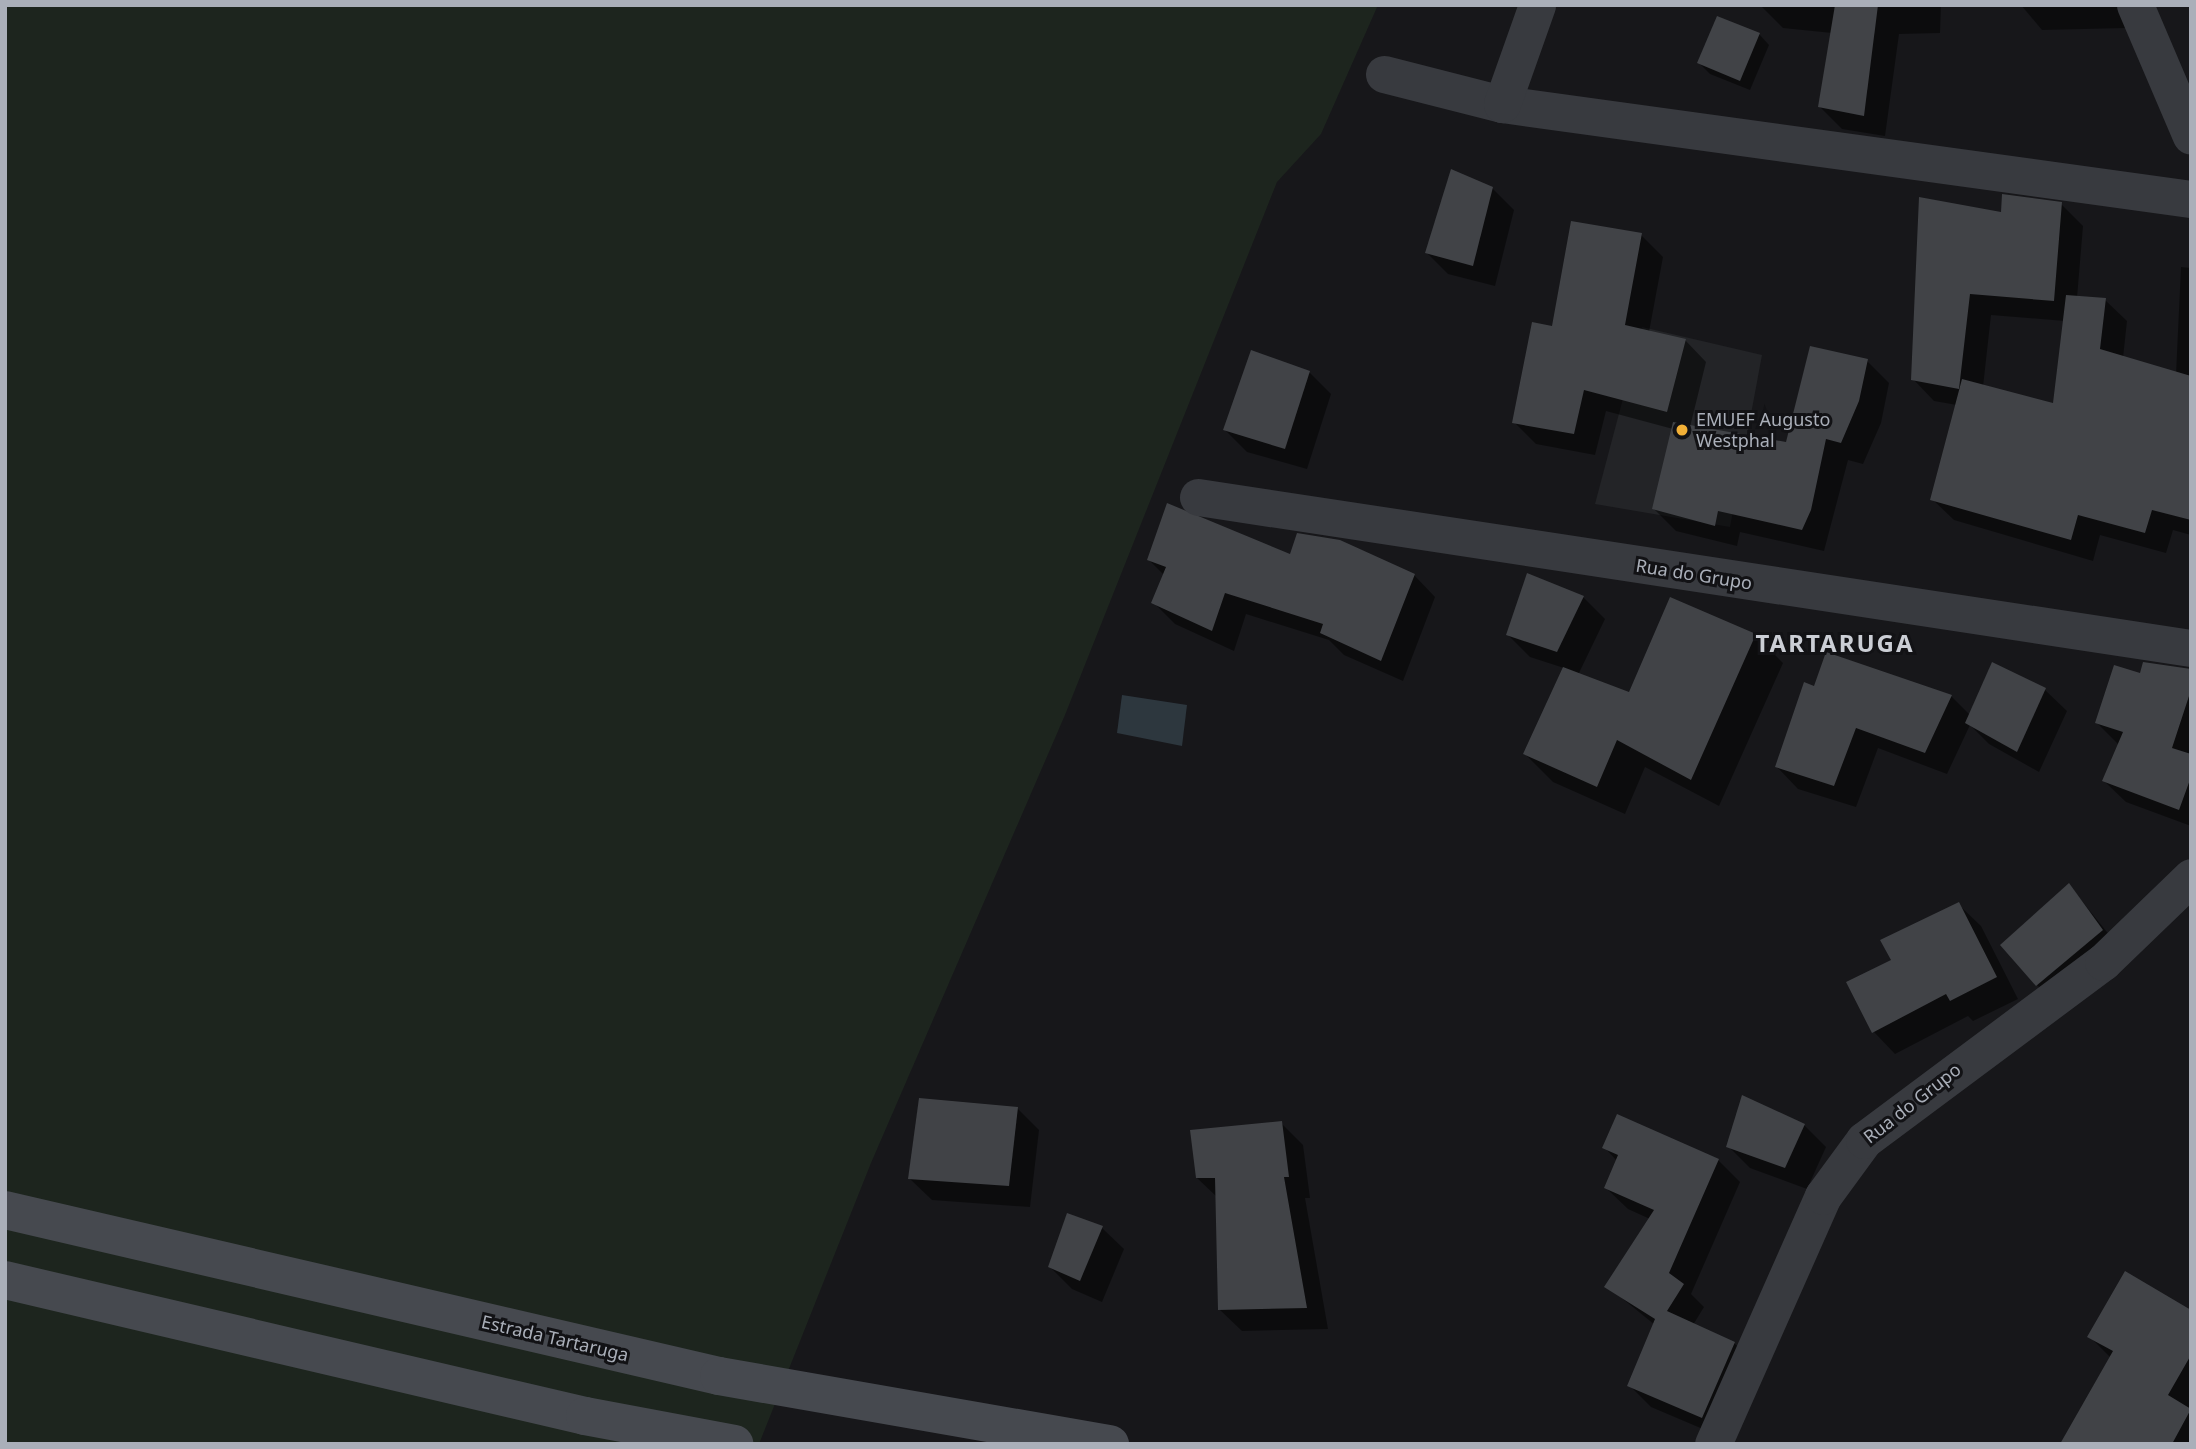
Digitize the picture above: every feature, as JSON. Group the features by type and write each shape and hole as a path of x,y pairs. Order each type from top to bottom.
{"street":[{"path":"1502,104 1537,5"},
{"path":"2135,5 2191,136"},
{"path":"1384,74 1502,104 2191,200"},
{"name":"Rua do Grupo","path":"1198,497 2191,648"},
{"name":"Rua do Grupo","path":"1713,1444 1823,1196 1864,1140 2103,962 2191,877"},
{"name":"Estrada Tartaruga","path":"5,1210 719,1376 1110,1444"},
{"path":"5,1280 585,1416 734,1444"}],"shaded area":[{"path":"5,5 1378,5 1321,134 1277,182 1065,715 871,1163 759,1444 5,1444"},
{"name":"EMUEF Augusto Westphal","path":"1642,327 1762,355 1730,527 1595,504"},
{"path":"1122,695 1187,705 1182,746 1117,733"}],"building":[{"path":"1835,5 1878,5 1864,116 1818,107"},
{"path":"1717,16 1760,33 1740,81 1697,63"},
{"path":"1451,169 1493,187 1473,266 1425,253"},
{"path":"2002,194 2062,202 2054,301 1970,294 1959,389 1911,380 1919,197 2001,212"},
{"path":"1571,221 1642,233 1625,325 1686,339 1667,412 1584,390 1574,434 1512,423 1532,322 1552,326"},
{"path":"2066,295 2106,298 2100,349 2191,376 2191,520 2152,510 2145,533 2078,515 2071,540 1930,500 1962,379 2053,403"},
{"path":"1810,346 1868,359 1859,401 1841,443 1826,439 1811,510 1802,530 1718,511 1715,526 1652,509 1673,422 1786,442"},
{"path":"1251,350 1310,371 1285,449 1223,430"},
{"path":"1167,503 1290,554 1297,533 1340,540 1415,574 1381,661 1320,633 1323,624 1225,593 1212,631 1151,603 1166,567 1147,560"},
{"path":"1527,573 1584,596 1557,652 1506,635"},
{"path":"1670,597 1756,634 1691,780 1617,740 1597,787 1523,754 1563,667 1629,692"},
{"path":"1826,652 1952,695 1925,753 1856,728 1834,786 1775,767 1804,682 1814,686"},
{"path":"1992,662 2046,688 2017,752 1965,723"},
{"path":"2143,662 2191,669 2191,690 2172,748 2191,754 2191,777 2179,810 2102,781 2123,732 2095,723 2114,665 2140,673"},
{"path":"2069,883 2103,930 2036,986 2000,945"},
{"path":"1959,902 1997,977 1950,1001 1946,994 1872,1033 1846,982 1891,960 1880,940"},
{"path":"1742,1095 1805,1124 1785,1168 1726,1147"},
{"path":"919,1098 1018,1107 1009,1186 908,1179"},
{"path":"1617,1114 1719,1159 1669,1273 1684,1284 1667,1311 1735,1342 1702,1418 1627,1386 1655,1319 1604,1287 1654,1210 1604,1188 1618,1155 1602,1148"},
{"path":"1282,1121 1289,1177 1284,1177 1307,1308 1218,1310 1215,1178 1196,1178 1190,1130"},
{"path":"1067,1213 1103,1226 1080,1281 1048,1267"},
{"path":"2125,1271 2191,1310 2191,1355 2168,1395 2191,1409 2172,1444 2060,1444 2113,1351 2087,1337"}],"place":[{"name":"EMUEF Augusto Westphal","path":"1682,430"}],"district":[{"name":"TARTARUGA","path":"1835,643"}]}
